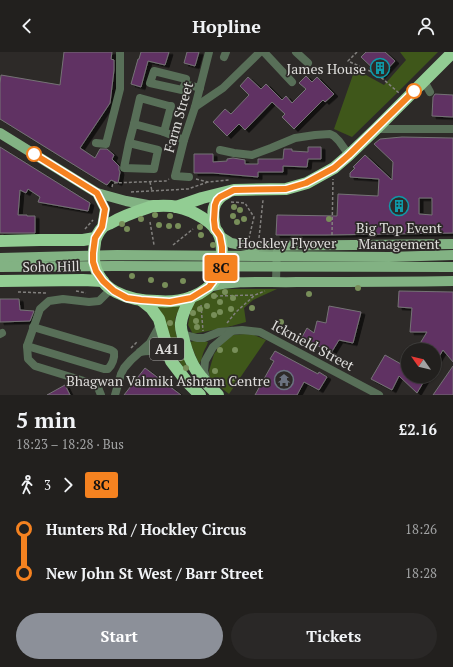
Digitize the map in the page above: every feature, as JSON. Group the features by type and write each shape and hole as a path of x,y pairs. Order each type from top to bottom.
{"highway":[{"name":"A41","path":"176,207 202,198 234,190 286,189 306,183 334,168 406,99 427,86 453,52"},
{"name":"A41","path":"217,233 202,218 192,212 176,207 153,206 122,216 102,227 95,238 93,262 96,271 107,287 127,298 170,302 196,298 211,291 222,263 222,247 214,220 214,209 217,200 220,197 234,190"},
{"name":"Soho Hill","path":"0,241 83,240 95,238"},
{"name":"Soho Hill","path":"0,281 83,280 107,287"},
{"name":"A41","path":"196,298 183,311 180,325 182,334 187,352 198,374 218,395"},
{"name":"A41","path":"141,300 151,308 159,319 171,361 187,382 200,395"}],"main road":[{"path":"0,133 97,193 126,201 153,206"},
{"path":"97,193 105,209 102,227"},
{"path":"217,233 231,243 248,246 453,244"},
{"name":"Hockley Flyover","path":"0,258 116,255 388,262 453,267"},
{"name":"Hockley Flyover","path":"0,267 388,262 453,255"},
{"path":"211,291 220,284 236,282 453,281"}],"street":[{"path":"96,143 106,144 120,89 120,52"},
{"name":"Farm Street","path":"175,176 210,52"},
{"path":"195,107 223,88 260,52"},
{"path":"264,52 292,82"},
{"path":"296,52 308,63"},
{"path":"185,84 200,88"},
{"path":"129,143 158,150 154,169 124,168 129,143 140,98 171,106 164,132"},
{"path":"134,124 164,132 184,140"},
{"path":"376,129 453,130"},
{"path":"220,150 252,155 295,138 330,134 339,141 349,155"},
{"path":"175,176 189,177"},
{"path":"276,282 277,245"},
{"path":"101,395 97,385 35,366 28,359 27,346 40,309 49,301 63,299 89,302 99,301 107,287"},
{"path":"115,395 124,368 150,343 160,325"},
{"path":"27,346 104,369 108,369 110,367 114,355 114,352 111,350 33,327"},
{"name":"Icknield Street","path":"204,338 219,332 242,330 260,332 379,395"},
{"path":"209,386 204,371 205,361 213,347 232,331"},
{"path":"182,334 197,338 204,338"},
{"path":"140,352 155,351 171,361"}],"path":[{"path":"357,52 348,61 383,79 406,99"},
{"path":"332,245 334,168"},
{"path":"111,197 113,183 166,181 175,176"},
{"path":"189,177 208,182"},
{"path":"129,192 188,189 208,182 235,179 234,190"},
{"path":"150,182 152,191"},
{"path":"258,246 264,189"},
{"path":"228,202 246,203 254,217 248,246"},
{"path":"150,222 154,244"},
{"path":"219,332 236,312 255,295 268,290"},
{"path":"72,292 78,291 86,293"},
{"path":"211,291 255,295"},
{"path":"14,292 50,293"},
{"path":"196,298 204,338"},
{"path":"129,350 134,344 139,342"}],"green space":[{"path":"400,52 438,52 352,137 334,129 355,69 384,85 406,60"},
{"path":"221,289 277,289 253,300 244,308 246,322 193,334 188,325 191,308 197,299"},
{"path":"182,304 175,319 175,331 188,370 185,370 173,351 158,307"},
{"path":"233,335 254,335 266,340 229,394 210,379 209,371 214,354 223,342"},
{"path":"190,342 208,342 199,364"}],"building":[{"path":"64,52 112,52 111,59 114,60 114,70 110,103 80,148 95,158 100,149 107,149 114,155 112,159 119,166 120,172 118,183 111,180 107,185 105,184 0,119 1,75 60,85"},
{"path":"141,52 169,52 165,65 148,61 141,87 131,84"},
{"path":"187,52 199,52 195,66 184,63"},
{"name":"James House","path":"366,52 385,52 395,61 381,76 361,57"},
{"path":"306,76 312,82 317,77 334,94 325,102 323,100 294,129 282,117 285,114 272,102 245,130 239,124 227,136 213,122 225,109 231,114 249,95 240,86 248,77 261,89 266,84 282,100 286,96 292,103 306,89 299,83"},
{"path":"435,94 453,95 453,117 432,116 433,97"},
{"path":"402,137 453,138 453,233 276,235 277,215 337,216 338,194 378,196 379,179 350,177 350,173 355,168 353,167 365,155 392,180 393,162 374,144 380,139","holes":["419,198 432,198 432,215 419,214"]},
{"path":"0,147 90,203 88,211 38,202 40,197 28,189 26,193 20,190 18,215 35,216 35,233 0,233"},
{"path":"308,147 321,147 321,159 308,159 307,167 283,166 283,172 258,172 258,177 194,173 194,154 213,154 213,162 227,161 227,159 233,158 245,160 245,164 258,164 258,159 283,159 284,149 308,152"},
{"path":"399,291 453,292 453,362 443,350 441,353 441,343 420,343 427,332 410,332 412,308 398,307"},
{"path":"0,299 19,299 20,310 34,311 30,321 0,322"},
{"path":"329,306 361,312 353,343 339,340 331,353 302,337 307,328 314,333 317,321 326,323"},
{"name":"Bhagwan Valmiki Ashram Centre","path":"275,351 318,374 319,372 327,377 319,390 304,382 297,395 255,395 274,361 270,359"},
{"path":"385,355 401,364 401,378 399,376 392,390 371,379"},
{"path":"453,366 453,395 433,395"},
{"path":"145,368 181,395 124,395"},
{"path":"406,383 423,383 417,393"},
{"path":"65,385 70,395 47,395"}],"bus line":[{"name":"8C","path":"34,154 97,193 105,209 102,227 95,238 93,262 96,271 103,281 111,289 127,298 170,302 191,298 209,287 218,275 222,263 222,247 220,236 215,229 214,209 217,200 220,197 234,190 286,189 306,183 334,168 414,91"}],"place":[{"name":"James House","path":"380,68"},
{"name":"Big Top Event Management","path":"399,206"},
{"name":"Bhagwan Valmiki Ashram Centre","path":"284,380"}]}
